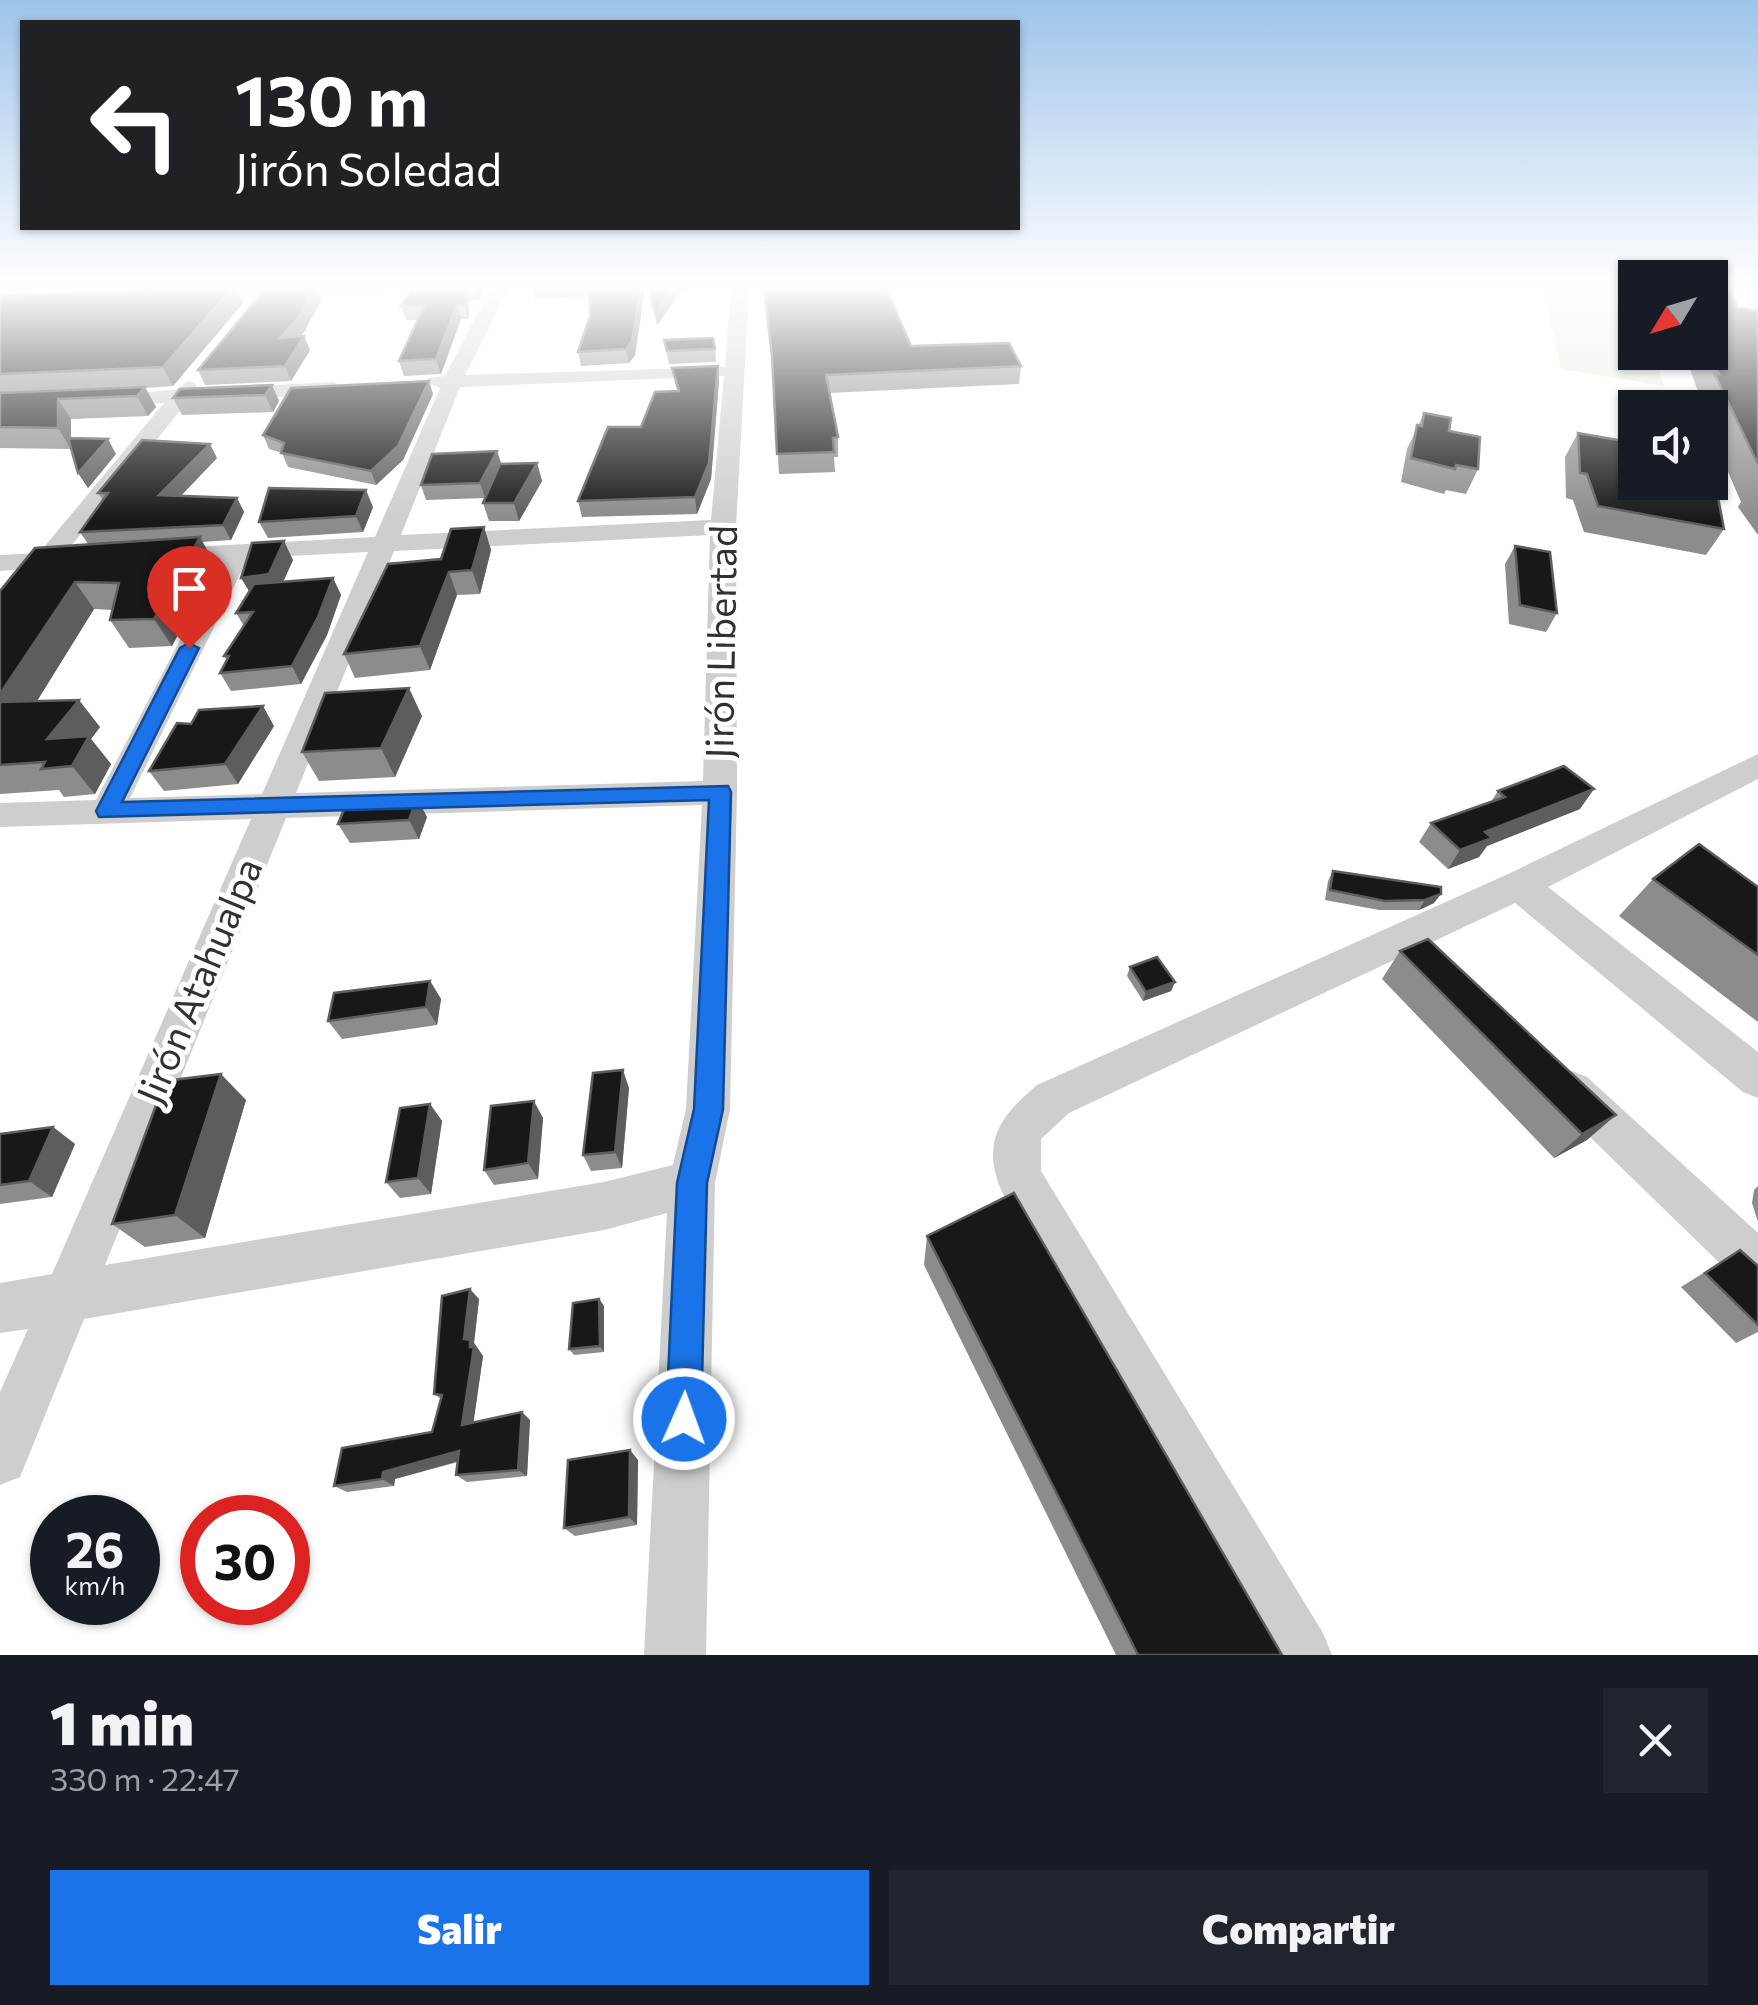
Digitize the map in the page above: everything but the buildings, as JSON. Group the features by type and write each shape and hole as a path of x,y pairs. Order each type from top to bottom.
{"street":[{"name":"Jirón Atahualpa","path":"0,1456 463,365"},
{"name":"Jirón Libertad","path":"675,1655 692,1183 708,1109 720,792 723,527 732,365"},
{"path":"0,617 204,367"},
{"path":"416,383 732,370"},
{"path":"85,400 357,386"},
{"path":"141,556 723,527"},
{"path":"107,811 239,551"},
{"path":"0,564 102,558"},
{"path":"1301,1655 1018,1176 1019,1130 1053,1098 1422,949 1519,884 1758,764"},
{"path":"0,816 720,792"},
{"path":"1519,884 1758,1078"},
{"path":"1536,1058 1751,1260"},
{"path":"0,1308 604,1206 692,1183"}],"shaded area":[{"path":"1560,365 1659,370 1664,386 1561,369"}],"route":[{"path":"189,648 107,811 720,792 708,1109 692,1183 684,1419"}]}
